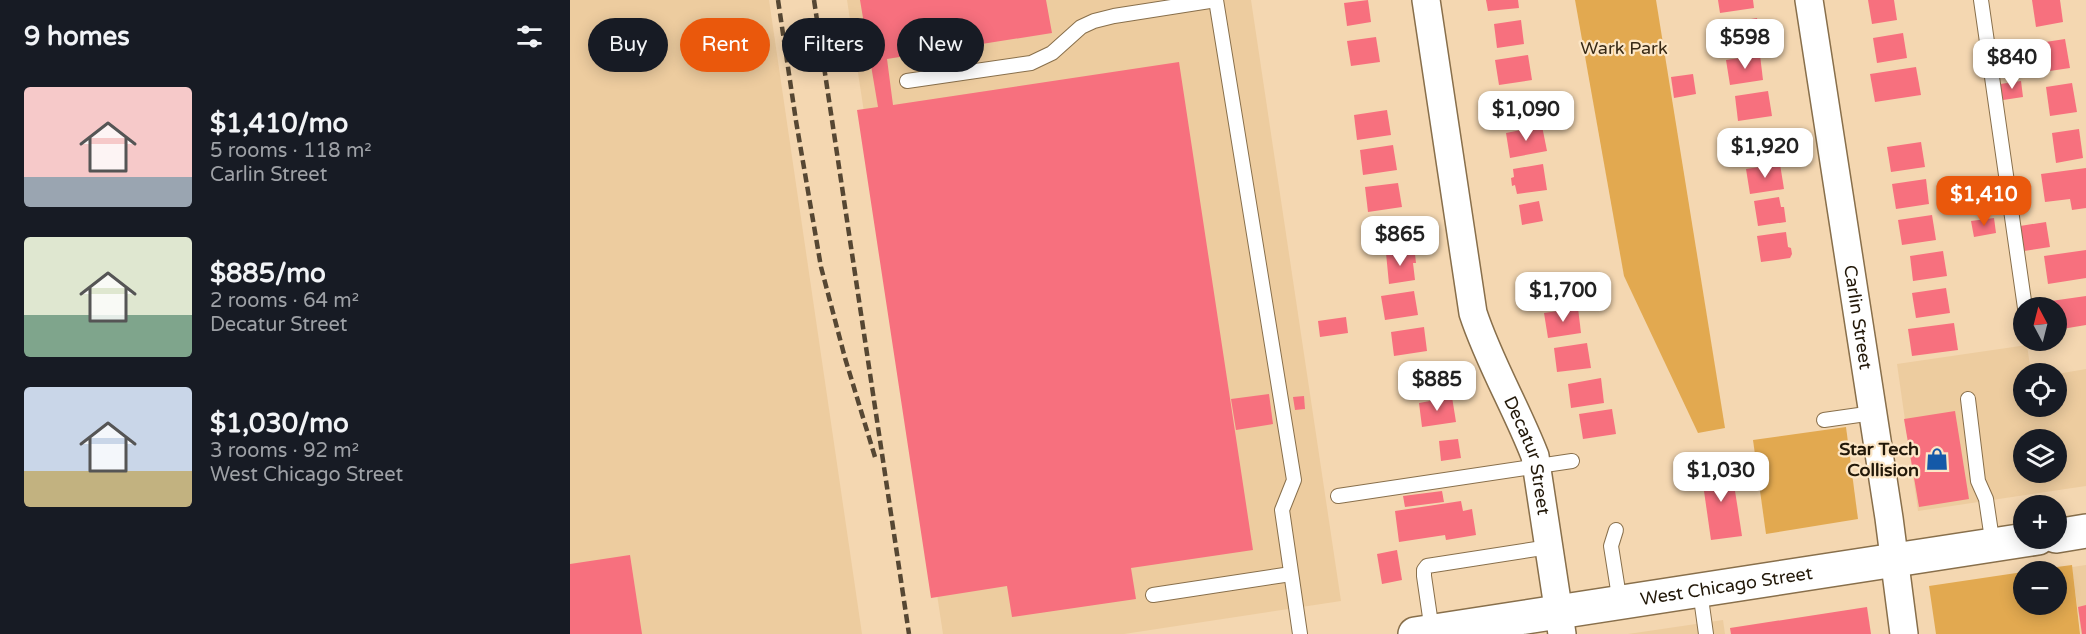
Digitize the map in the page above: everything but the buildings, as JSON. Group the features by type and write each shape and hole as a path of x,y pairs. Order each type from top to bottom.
{"street":[{"name":"Decatur Street","path":"1426,0 1473,313 1483,342 1525,430 1537,466 1561,623"},
{"name":"Carlin Street","path":"1809,0 1873,413 1904,634"},
{"path":"2067,534 2086,531"},
{"name":"West Chicago Street","path":"1423,633 1561,623 1620,603 2013,542"}],"lane":[{"path":"907,81 1031,63 1052,53 1081,27 1094,21 1114,15 1216,0 1294,480 1282,510 1300,634"},
{"path":"1981,0 2023,297"},
{"path":"1968,399 1978,481 1986,499 1993,546"},
{"path":"1824,420 1873,413"},
{"path":"1338,496 1572,461"},
{"path":"1616,530 1611,546 1620,603"},
{"path":"1423,633 1424,570 1427,566 1549,546"},
{"path":"1153,595 1291,574"},
{"path":"1700,591 1706,634"}],"shaded area":[{"path":"570,0 769,0 862,634 570,634"},
{"path":"847,0 1251,0 1341,601 1124,634 943,634 858,72 885,72 885,18 850,18"},
{"path":"2013,347 2013,351 2028,351 2030,363 2013,363 2013,417 2067,417 2067,372 2086,369 2086,486 2013,495 2013,497 1918,511 1897,364"},
{"path":"2086,565 2086,634 2081,634 2072,567"},
{"path":"1723,620 1725,634 1628,634"}],"green space":[{"name":"Wark Park","path":"1575,0 1656,0 1725,428 1698,433 1624,276"},
{"path":"1846,427 1858,519 1766,534 1753,440"},
{"path":"2072,565 2080,634 1936,634 1929,586 2013,573 2013,615 2067,615 2067,566"}],"railway":[{"path":"778,0 821,267 875,457"},
{"path":"814,0 909,634"}],"place":[{"name":"Star Tech Collision","path":"1937,459"}]}
